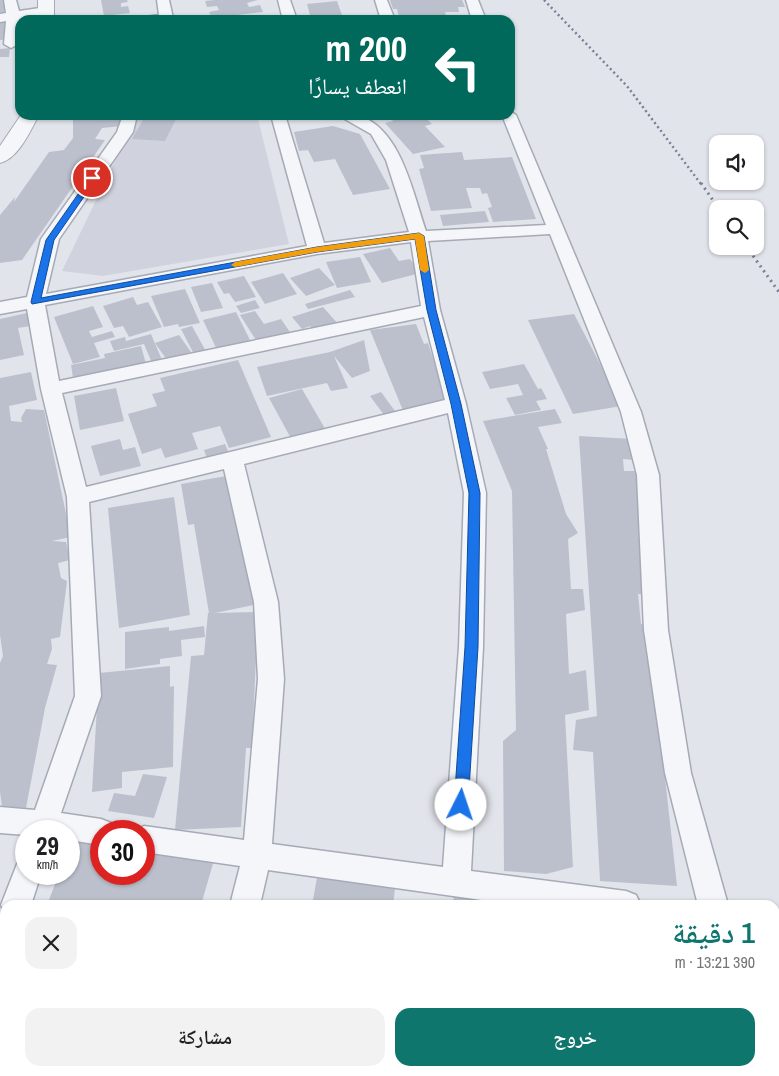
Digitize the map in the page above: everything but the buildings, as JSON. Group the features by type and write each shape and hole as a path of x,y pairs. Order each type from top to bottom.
{"street":[{"path":"10,0 6,17 10,44"},
{"path":"162,0 165,15"},
{"path":"284,0 288,15"},
{"path":"381,0 386,15"},
{"path":"472,0 477,15"},
{"path":"17,15 46,10"},
{"path":"0,157 14,142 27,120"},
{"path":"45,820 88,696 78,498 51,389 35,302 50,240 125,132 129,120"},
{"path":"279,120 317,249"},
{"path":"357,120 377,131 394,160 419,236 431,310 456,404 475,493 472,647 456,884"},
{"path":"508,120 557,229 631,412 648,475 656,630 678,773 712,900"},
{"path":"0,308 317,249 419,236 557,229"},
{"path":"51,389 431,310"},
{"path":"78,498 456,404"},
{"path":"232,459 266,602 271,679 257,856 247,900"},
{"path":"0,820 15,822"},
{"path":"155,840 456,884 586,900"},
{"path":"18,900 23,885"}],"shaded area":[{"path":"135,120 258,120 289,244 103,276 62,271"}],"railway":[{"path":"544,0 627,86 701,184"},
{"path":"701,183 713,200"},
{"path":"752,255 779,292"}],"slow traffic":[{"path":"235,265 317,249 419,236 425,270"}],"route":[{"path":"92,178 50,240 35,302 317,249 419,236 431,310 456,404 475,493 472,647 461,805"}]}
